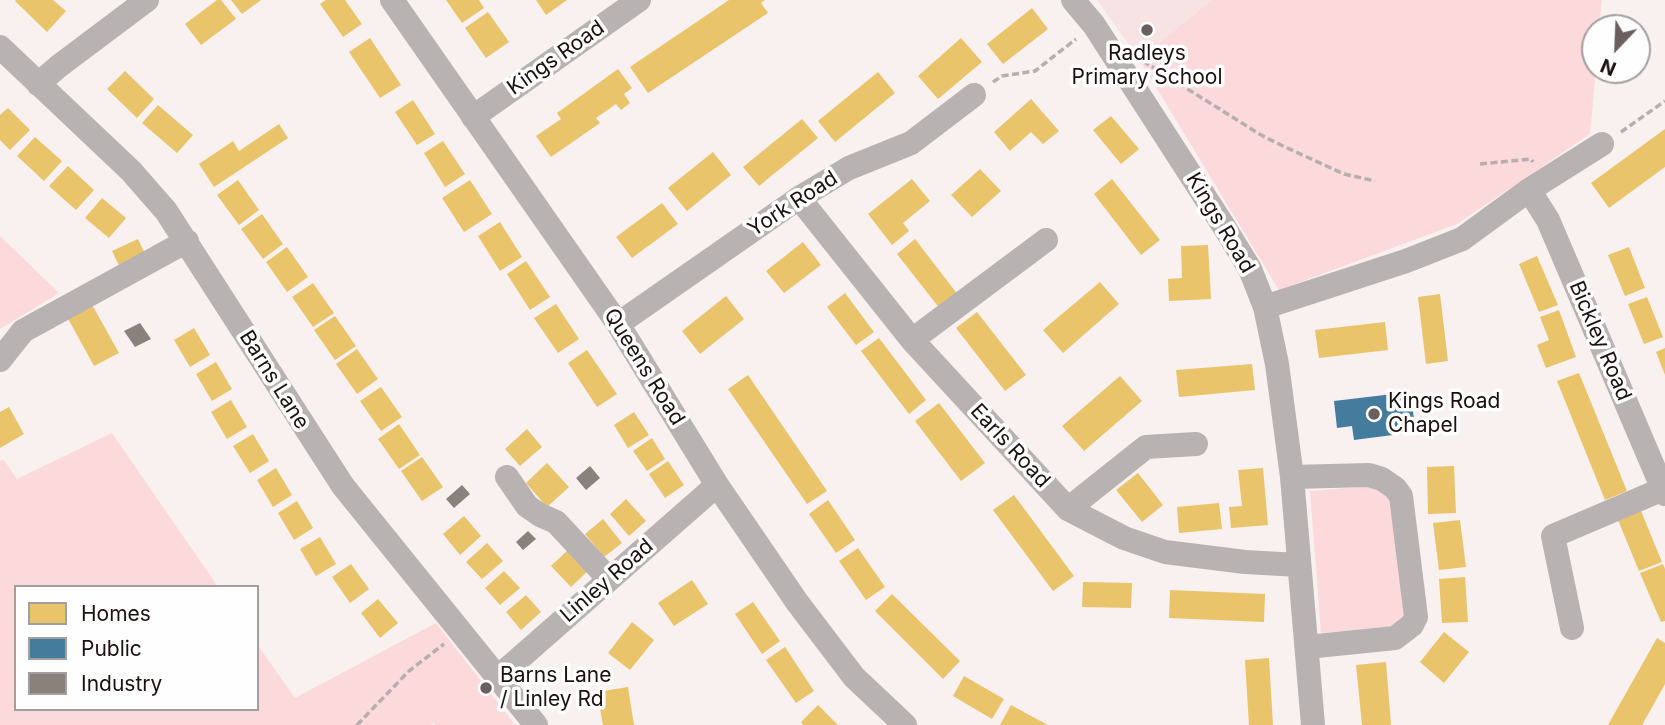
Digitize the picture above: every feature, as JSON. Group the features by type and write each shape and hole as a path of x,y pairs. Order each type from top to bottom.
{"street":[{"path":"38,84 147,0"},
{"name":"Queens Road","path":"392,0 618,324 717,485 797,601 855,677 905,725"},
{"name":"Kings Road","path":"472,117 639,0"},
{"name":"Kings Road","path":"1073,0 1094,25 1250,269 1265,307 1277,364 1292,477 1314,725"},
{"name":"Barns Lane","path":"0,47 148,188 187,241 303,428 343,486 536,725"},
{"name":"York Road","path":"618,324 799,198 849,168 911,143 974,96"},
{"path":"1265,307 1406,261 1462,239 1602,145"},
{"name":"Bickley Road","path":"1539,185 1548,220 1664,492"},
{"name":"Earls Road","path":"799,198 912,340 1068,509 1124,538 1165,552 1245,562 1299,565"},
{"path":"912,340 1046,240"},
{"path":"0,360 23,331 187,241"},
{"path":"1068,509 1146,447 1196,444"},
{"path":"1292,477 1370,475 1382,478 1395,488 1401,496 1416,617 1412,625 1395,638 1307,647"},
{"path":"507,477 527,506 556,522 609,579"},
{"name":"Linley Road","path":"497,678 717,485"},
{"path":"1572,628 1553,536 1664,492"}],"path":[{"path":"974,96 1002,76 1035,71 1094,25"},
{"path":"1118,63 1145,60 1261,135 1344,174 1376,181"},
{"path":"1602,145 1665,101"},
{"path":"1480,164 1531,159 1539,185"},
{"path":"357,725 409,671 459,632"}],"shaded area":[{"name":"Radleys Primary School","path":"1097,0 1212,0 1139,59"},
{"path":"1212,0 1602,0 1600,14 1581,14 1581,84 1595,84 1590,134 1457,224 1279,290 1139,59"},
{"path":"0,236 59,293 0,329"},
{"path":"112,433 217,585 14,585 14,711 259,711 259,647 295,698 436,623 515,725 0,725 0,461 4,460 17,479"},
{"path":"1371,486 1387,493 1393,504 1405,611 1402,619 1389,627 1321,633 1310,491"}],"building: Homes":[{"path":"16,0 53,0 66,11 47,32"},
{"path":"217,0 221,0 236,19 201,45 185,24"},
{"path":"231,0 261,0 242,14"},
{"path":"326,0 345,0 362,24 343,37 320,4"},
{"path":"446,0 479,0 484,8 462,23"},
{"path":"536,0 567,0 546,15"},
{"path":"729,0 765,0 761,3 768,13 648,93 630,67"},
{"path":"1032,8 1048,29 1003,64 987,44"},
{"path":"488,12 509,42 486,58 465,28"},
{"path":"370,38 401,85 380,98 349,52"},
{"path":"961,38 982,62 938,99 918,76"},
{"path":"618,69 632,88 624,94 630,103 621,110 616,104 596,118 600,123 551,157 536,136 561,119 557,113"},
{"path":"125,71 154,99 137,118 107,89"},
{"path":"878,72 895,93 835,142 818,121"},
{"path":"1031,99 1059,131 1043,144 1031,132 1010,151 994,132"},
{"path":"413,100 435,134 417,145 395,112"},
{"path":"158,105 193,135 177,153 142,123"},
{"path":"8,108 30,130 10,150 0,140 0,115"},
{"path":"1111,116 1139,149 1121,164 1093,130"},
{"path":"802,119 818,138 759,186 743,167"},
{"path":"279,124 288,138 214,187 199,164 233,141 239,151"},
{"path":"1665,129 1665,167 1609,208 1591,183"},
{"path":"35,137 62,161 44,181 17,156"},
{"path":"443,141 465,174 445,187 424,153"},
{"path":"713,152 731,175 687,211 668,188"},
{"path":"68,166 94,190 76,210 49,186"},
{"path":"980,169 1001,191 972,217 951,195"},
{"path":"912,179 930,201 903,223 909,231 892,245 868,214"},
{"path":"1112,179 1160,240 1141,255 1094,194"},
{"path":"238,180 259,210 239,225 217,195"},
{"path":"470,180 492,214 464,232 442,198"},
{"path":"102,198 126,218 109,238 85,218"},
{"path":"662,203 678,224 632,258 616,237"},
{"path":"262,214 283,244 263,259 241,229"},
{"path":"500,222 522,257 500,271 478,236"},
{"path":"138,239 148,260 122,272 112,251"},
{"path":"915,239 962,300 944,314 897,254"},
{"path":"803,242 821,265 784,293 766,271"},
{"path":"1208,245 1211,299 1169,301 1168,279 1182,278 1181,246"},
{"path":"287,247 308,277 287,292 266,262"},
{"path":"1629,247 1645,288 1625,296 1608,255"},
{"path":"1537,256 1558,305 1539,312 1519,264"},
{"path":"526,261 550,297 530,310 507,274"},
{"path":"1100,282 1119,304 1063,353 1043,330"},
{"path":"313,283 334,313 313,327 292,297"},
{"path":"845,293 874,332 856,345 827,307"},
{"path":"1440,294 1448,361 1426,364 1418,297"},
{"path":"726,296 744,319 700,354 682,331"},
{"path":"1647,297 1663,337 1644,344 1628,304"},
{"path":"90,301 119,353 94,366 66,315"},
{"path":"556,304 579,339 558,353 534,318"},
{"path":"1559,310 1576,357 1546,368 1537,345 1549,340 1540,317"},
{"path":"977,312 1026,375 1005,391 956,328"},
{"path":"335,316 356,346 335,360 314,330"},
{"path":"1385,322 1388,350 1319,358 1315,330"},
{"path":"194,328 210,355 190,367 174,340"},
{"path":"879,338 926,400 909,414 861,351"},
{"path":"1665,348 1665,375 1656,352"},
{"path":"357,349 378,379 357,394 336,364"},
{"path":"587,350 617,394 597,407 568,363"},
{"path":"216,362 232,389 212,401 196,374"},
{"path":"1252,364 1255,390 1179,397 1176,370"},
{"path":"1579,373 1627,491 1605,500 1557,381"},
{"path":"748,375 827,491 807,504 728,389"},
{"path":"1120,376 1142,401 1084,451 1062,426"},
{"path":"381,387 402,417 381,431 360,401"},
{"path":"231,400 247,427 227,439 211,412"},
{"path":"939,403 985,463 961,481 915,421"},
{"path":"9,407 24,434 0,448 0,412"},
{"path":"634,412 649,435 628,448 614,425"},
{"path":"399,424 420,455 399,469 378,439"},
{"path":"527,429 542,447 520,466 505,449"},
{"path":"253,434 269,461 250,473 233,446"},
{"path":"652,438 665,459 647,471 633,451"},
{"path":"422,457 443,487 422,501 401,471"},
{"path":"668,461 684,485 665,498 649,474"},
{"path":"547,463 569,487 547,507 526,483"},
{"path":"1454,466 1456,513 1428,514 1427,467"},
{"path":"276,468 292,495 273,507 257,480"},
{"path":"1263,468 1268,525 1231,528 1229,507 1242,506 1238,470"},
{"path":"1138,473 1163,505 1142,522 1116,490"},
{"path":"1014,495 1074,576 1053,591 993,510"},
{"path":"626,499 646,521 629,536 610,514"},
{"path":"828,500 855,540 836,553 809,514"},
{"path":"297,501 313,528 294,540 278,513"},
{"path":"1219,503 1222,529 1179,533 1177,507"},
{"path":"1641,511 1662,562 1639,571 1618,520"},
{"path":"464,516 481,536 460,555 443,534"},
{"path":"603,519 622,543 604,557 585,534"},
{"path":"1460,520 1466,567 1439,570 1433,523"},
{"path":"320,537 336,564 316,576 300,549"},
{"path":"487,543 503,561 482,579 466,562"},
{"path":"570,548 590,569 571,587 551,566"},
{"path":"858,548 885,587 866,600 839,561"},
{"path":"351,564 369,589 350,603 332,577"},
{"path":"1663,564 1665,621 1661,622 1640,573"},
{"path":"504,571 520,588 500,605 485,588"},
{"path":"1465,577 1468,622 1442,623 1439,579"},
{"path":"692,580 708,604 674,626 658,603"},
{"path":"1083,582 1132,583 1131,608 1082,607"},
{"path":"1170,590 1265,594 1264,622 1169,618"},
{"path":"892,594 960,661 943,679 875,611"},
{"path":"526,595 541,612 521,630 506,612"},
{"path":"378,599 398,623 380,638 361,613"},
{"path":"753,602 780,641 762,654 735,614"},
{"path":"632,622 654,640 630,670 608,653"},
{"path":"1444,632 1469,652 1444,683 1420,662"},
{"path":"1657,638 1665,643 1665,684 1646,718 1642,725 1608,725"},
{"path":"785,647 814,691 796,703 766,660"},
{"path":"1269,658 1273,725 1249,725 1245,660"},
{"path":"1386,662 1391,725 1362,725 1356,665"},
{"path":"964,676 1004,699 992,719 953,696"},
{"path":"628,687 634,725 603,725 597,692"},
{"path":"818,705 838,725 803,725 801,722"},
{"path":"1011,705 1033,717 1048,725 1000,725"}],"building: Public":[{"name":"Kings Road Chapel","path":"1410,392 1416,432 1354,440 1352,426 1337,428 1334,401"}],"building: Industry":[{"path":"140,323 151,339 135,347 124,331"},
{"path":"590,466 600,478 586,490 576,478"},
{"path":"462,485 470,494 454,508 446,499"},
{"path":"528,531 536,539 523,550 516,542"}],"place":[{"name":"Radleys Primary School","path":"1147,30"},
{"name":"Kings Road Chapel","path":"1374,414"},
{"name":"Barns Lane / Linley Rd","path":"486,688"}]}
